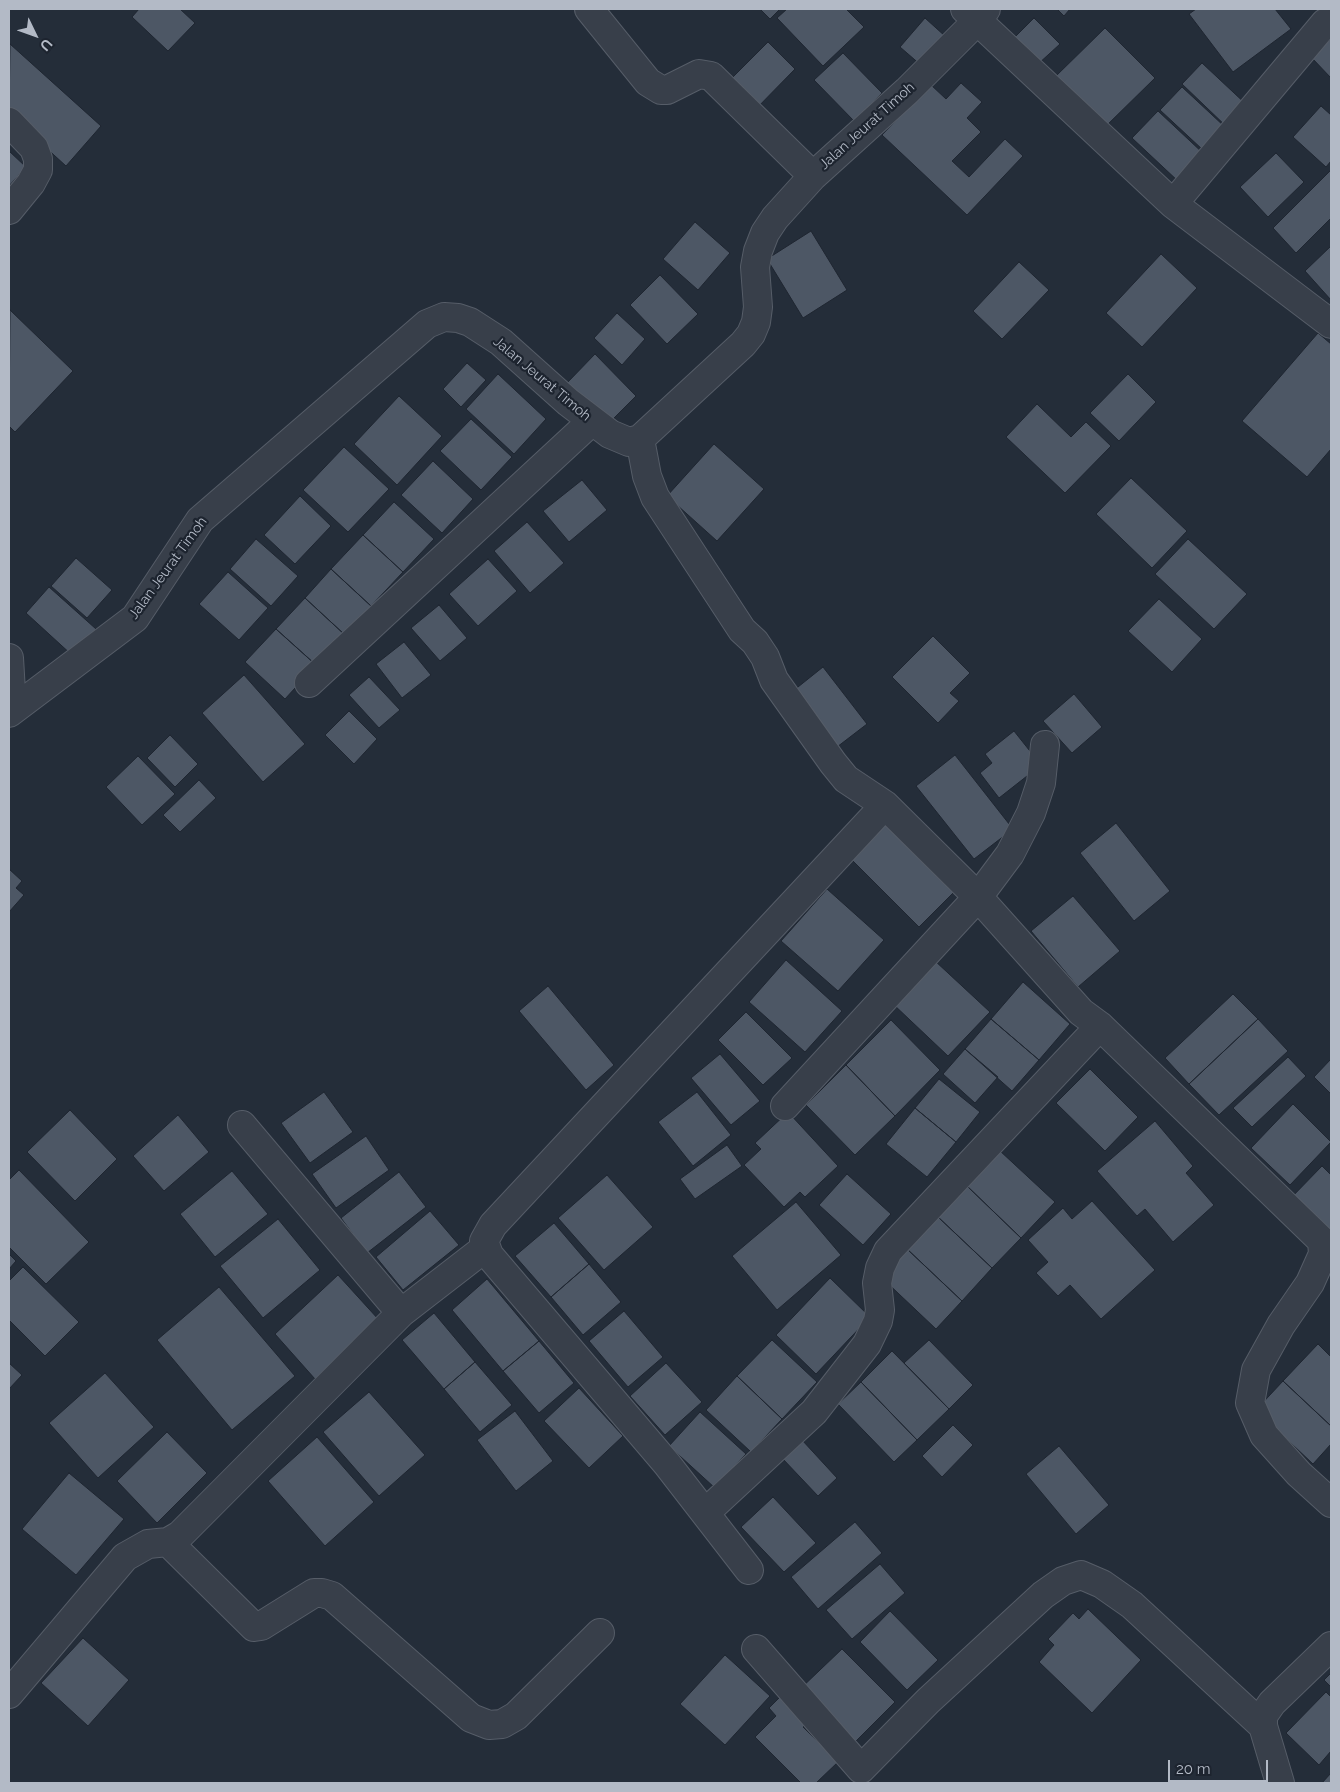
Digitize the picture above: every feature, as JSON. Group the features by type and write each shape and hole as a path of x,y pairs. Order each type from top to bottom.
{"street":[{"path":"589,9 648,82 661,90 667,90 699,74 711,76 813,176"},
{"path":"976,13 1173,204 1331,324"},
{"name":"Jalan Jeurat Timoh","path":"10,711 135,618 200,520 427,324 444,317 458,318 470,322 501,342 592,421 621,440 629,442 640,439 743,344 751,334 756,322 758,307 755,268 761,242 775,218 813,176 907,91 976,13"},
{"path":"1173,204 1325,23"},
{"path":"9,122 34,148 38,159 38,170 31,183 9,210"},
{"path":"309,683 592,421"},
{"path":"640,439 647,476 655,497 742,630 755,642 765,657 774,680 806,728 846,779 885,806 978,897 1081,1012 1100,1026 1322,1241 1322,1254 1310,1283 1281,1325 1256,1370 1250,1403 1264,1435 1299,1474 1331,1503"},
{"path":"9,658 10,711"},
{"path":"785,1106 978,897 1010,854 1031,813 1041,783 1044,745"},
{"path":"749,1570 667,1464 516,1288 485,1248 486,1234 885,806"},
{"path":"705,1512 814,1412 868,1344 878,1321 880,1310 877,1283 880,1268 888,1251 1100,1026"},
{"path":"242,1126 402,1313"},
{"path":"9,1694 57,1640 124,1557 148,1544 168,1542 180,1535 402,1313 485,1248"},
{"path":"168,1542 254,1627 261,1626 314,1594 322,1593 332,1596 471,1718 489,1725 502,1724 516,1716 600,1633"},
{"path":"756,1649 858,1776 928,1701 1043,1595 1063,1581 1080,1575 1102,1584 1132,1605 1263,1726"},
{"path":"1280,1783 1263,1726 1263,1716 1272,1703 1331,1646"}],"building":[{"path":"139,9 180,9 195,23 168,51 132,17"},
{"path":"760,9 780,9 770,19"},
{"path":"787,9 846,9 864,27 823,66 777,18"},
{"path":"1057,9 1070,9 1064,16"},
{"path":"1196,9 1275,9 1291,29 1233,72 1189,14"},
{"path":"925,18 946,37 922,66 900,47"},
{"path":"1034,18 1060,44 1037,65 1012,40"},
{"path":"1105,28 1155,78 1104,128 1055,77"},
{"path":"1331,39 1331,78 1312,58"},
{"path":"768,42 795,69 752,113 724,86"},
{"path":"10,44 101,126 66,166 9,114"},
{"path":"843,53 882,93 854,121 814,80"},
{"path":"1202,63 1249,107 1229,129 1182,84"},
{"path":"961,83 982,102 967,118 981,132 952,161 969,177 1005,139 1023,156 967,215 882,135 930,84 946,99"},
{"path":"1182,87 1225,127 1203,150 1160,110"},
{"path":"1321,106 1331,115 1331,161 1326,167 1293,137"},
{"path":"1158,111 1205,155 1179,182 1132,138"},
{"path":"9,151 26,167 9,186"},
{"path":"1276,153 1304,182 1268,217 1240,187"},
{"path":"1331,170 1331,218 1296,253 1273,228"},
{"path":"695,222 730,253 698,290 663,259"},
{"path":"811,231 847,290 803,318 767,259"},
{"path":"1331,246 1331,300 1305,271"},
{"path":"1161,254 1197,288 1142,347 1106,313"},
{"path":"1019,262 1049,290 1002,339 973,311"},
{"path":"660,275 698,314 667,344 630,305"},
{"path":"10,310 73,371 15,432 9,426"},
{"path":"617,313 645,339 622,365 594,338"},
{"path":"1318,333 1331,344 1331,449 1307,477 1242,421"},
{"path":"595,354 636,396 608,424 567,383"},
{"path":"467,363 486,380 461,407 443,389"},
{"path":"498,374 546,419 514,454 466,409"},
{"path":"1128,374 1156,402 1119,441 1090,413"},
{"path":"399,396 442,436 397,485 354,444"},
{"path":"1037,404 1071,437 1086,422 1111,446 1065,493 1006,437"},
{"path":"471,419 512,457 481,490 440,451"},
{"path":"714,444 764,489 717,541 667,496"},
{"path":"344,447 389,489 348,532 303,490"},
{"path":"433,461 473,499 442,533 401,495"},
{"path":"1131,478 1187,531 1152,568 1096,514"},
{"path":"582,480 607,510 569,542 543,511"},
{"path":"300,496 331,526 295,564 264,535"},
{"path":"394,502 434,539 403,572 363,535"},
{"path":"527,522 564,563 530,593 494,551"},
{"path":"363,535 403,572 371,606 331,569"},
{"path":"256,539 298,576 271,606 230,569"},
{"path":"1188,539 1247,594 1214,629 1155,574"},
{"path":"76,558 112,590 87,618 51,586"},
{"path":"488,559 517,591 478,626 449,594"},
{"path":"331,569 371,606 345,635 305,598"},
{"path":"228,572 268,608 239,640 199,604"},
{"path":"49,587 96,629 73,656 26,613"},
{"path":"305,598 345,635 316,665 276,629"},
{"path":"1159,599 1202,639 1172,672 1128,631"},
{"path":"439,605 467,638 440,661 411,628"},
{"path":"276,629 316,665 285,699 245,662"},
{"path":"933,636 970,673 950,693 959,701 938,723 892,677"},
{"path":"404,642 431,675 402,698 376,664"},
{"path":"823,667 867,724 837,747 793,691"},
{"path":"244,675 305,744 263,782 202,713"},
{"path":"369,677 400,710 379,728 349,695"},
{"path":"1074,694 1102,727 1072,753 1043,721"},
{"path":"349,711 377,739 354,764 325,735"},
{"path":"1014,731 1041,765 999,798 980,773 992,763 985,754"},
{"path":"170,735 198,764 175,787 147,758"},
{"path":"955,755 1013,829 974,859 916,786"},
{"path":"138,756 175,794 142,825 106,787"},
{"path":"199,780 216,798 180,832 163,815"},
{"path":"882,816 956,890 919,927 845,853"},
{"path":"1116,823 1170,891 1134,921 1080,853"},
{"path":"9,869 22,881 16,888 24,895 9,912"},
{"path":"827,889 884,940 838,991 781,941"},
{"path":"1073,896 1120,951 1078,987 1031,931"},
{"path":"786,960 842,1011 805,1052 749,1002"},
{"path":"934,960 990,1012 948,1056 892,1003"},
{"path":"1023,982 1070,1024 1039,1060 991,1019"},
{"path":"548,986 614,1065 586,1090 519,1011"},
{"path":"1233,994 1258,1019 1189,1084 1165,1058"},
{"path":"746,1012 792,1058 763,1085 718,1040"},
{"path":"991,1019 1039,1060 1012,1091 965,1049"},
{"path":"1258,1019 1288,1051 1219,1115 1189,1084"},
{"path":"891,1020 940,1070 895,1116 846,1065"},
{"path":"965,1049 998,1077 975,1103 943,1074"},
{"path":"720,1054 760,1101 731,1125 691,1078"},
{"path":"1288,1057 1306,1076 1252,1127 1233,1108"},
{"path":"1331,1059 1331,1094 1314,1077"},
{"path":"846,1065 895,1116 855,1155 806,1105"},
{"path":"1090,1069 1138,1117 1105,1151 1056,1103"},
{"path":"939,1079 980,1112 956,1142 915,1108"},
{"path":"324,1092 353,1132 310,1163 281,1123"},
{"path":"697,1092 731,1135 693,1166 658,1122"},
{"path":"1293,1104 1331,1142 1290,1185 1251,1148"},
{"path":"915,1108 956,1142 927,1177 886,1144"},
{"path":"70,1110 117,1159 75,1201 27,1152"},
{"path":"788,1112 838,1166 805,1197 800,1192 784,1207 744,1165 761,1149 755,1143"},
{"path":"178,1115 209,1152 164,1191 133,1156"},
{"path":"1155,1121 1193,1166 1186,1173 1214,1205 1173,1242 1145,1209 1137,1216 1097,1171"},
{"path":"366,1136 389,1170 336,1208 312,1174"},
{"path":"727,1145 742,1166 695,1199 680,1179"},
{"path":"999,1150 1055,1202 1021,1238 966,1185"},
{"path":"1322,1166 1331,1175 1331,1230 1325,1237 1288,1201"},
{"path":"19,1170 89,1242 46,1284 9,1247 9,1180"},
{"path":"232,1171 268,1214 215,1257 180,1214"},
{"path":"399,1172 426,1207 367,1253 341,1218"},
{"path":"847,1174 891,1214 863,1245 819,1205"},
{"path":"607,1175 653,1227 604,1270 558,1218"},
{"path":"966,1185 1021,1238 992,1268 937,1216"},
{"path":"1092,1201 1155,1270 1101,1319 1070,1285 1058,1296 1036,1273 1048,1262 1028,1240 1063,1208 1072,1219"},
{"path":"796,1202 841,1255 777,1310 732,1256"},
{"path":"430,1211 459,1245 403,1290 376,1257"},
{"path":"937,1216 992,1268 962,1301 906,1248"},
{"path":"278,1219 320,1270 263,1318 220,1266"},
{"path":"554,1223 589,1264 551,1297 515,1256"},
{"path":"906,1248 962,1301 936,1329 880,1276"},
{"path":"9,1254 16,1261 9,1269"},
{"path":"589,1264 621,1302 583,1335 551,1297"},
{"path":"23,1267 79,1322 45,1356 9,1320 9,1281"},
{"path":"338,1275 379,1320 315,1379 275,1334"},
{"path":"830,1278 870,1317 816,1374 776,1335"},
{"path":"487,1279 539,1341 503,1371 452,1310"},
{"path":"219,1287 295,1376 232,1430 157,1340"},
{"path":"624,1311 663,1357 628,1387 589,1341"},
{"path":"434,1313 475,1362 444,1389 402,1340"},
{"path":"772,1340 817,1382 782,1419 737,1376"},
{"path":"929,1340 973,1385 949,1409 904,1363"},
{"path":"539,1341 574,1383 539,1413 503,1371"},
{"path":"1318,1344 1331,1357 1331,1426 1283,1381"},
{"path":"892,1351 949,1409 917,1440 861,1382"},
{"path":"475,1362 512,1405 480,1432 444,1389"},
{"path":"9,1363 22,1375 9,1389"},
{"path":"666,1363 702,1402 665,1435 630,1396"},
{"path":"105,1373 154,1427 98,1478 49,1423"},
{"path":"737,1376 782,1419 751,1452 706,1410"},
{"path":"1283,1381 1331,1426 1331,1444 1313,1464 1256,1410"},
{"path":"861,1382 917,1440 894,1462 838,1404"},
{"path":"579,1388 623,1436 589,1468 544,1421"},
{"path":"369,1392 425,1455 379,1496 323,1432"},
{"path":"515,1411 553,1461 516,1491 477,1440"},
{"path":"700,1412 746,1454 715,1488 669,1446"},
{"path":"953,1425 973,1445 942,1477 922,1456"},
{"path":"167,1432 207,1473 157,1523 117,1481"},
{"path":"317,1437 374,1502 325,1546 268,1481"},
{"path":"802,1440 837,1478 818,1496 782,1458"},
{"path":"1059,1446 1109,1505 1076,1534 1026,1474"},
{"path":"69,1473 124,1519 76,1575 22,1529"},
{"path":"773,1497 816,1543 784,1572 741,1527"},
{"path":"855,1522 882,1553 818,1609 791,1577"},
{"path":"880,1564 905,1593 852,1639 826,1610"},
{"path":"1088,1609 1141,1660 1092,1713 1039,1662 1054,1645 1048,1639 1073,1613 1079,1619"},
{"path":"890,1611 938,1660 907,1690 860,1642"},
{"path":"83,1638 129,1680 88,1726 41,1683"},
{"path":"842,1649 895,1702 852,1745 798,1691"},
{"path":"725,1655 770,1696 725,1745 680,1704"},
{"path":"1331,1673 1331,1687 1324,1680"},
{"path":"787,1690 814,1717 803,1727 838,1762 816,1783 801,1783 755,1737 776,1716 769,1708"},
{"path":"1326,1692 1331,1697 1331,1751 1319,1765 1286,1733"},
{"path":"1331,1773 1331,1783 1322,1783"}]}
